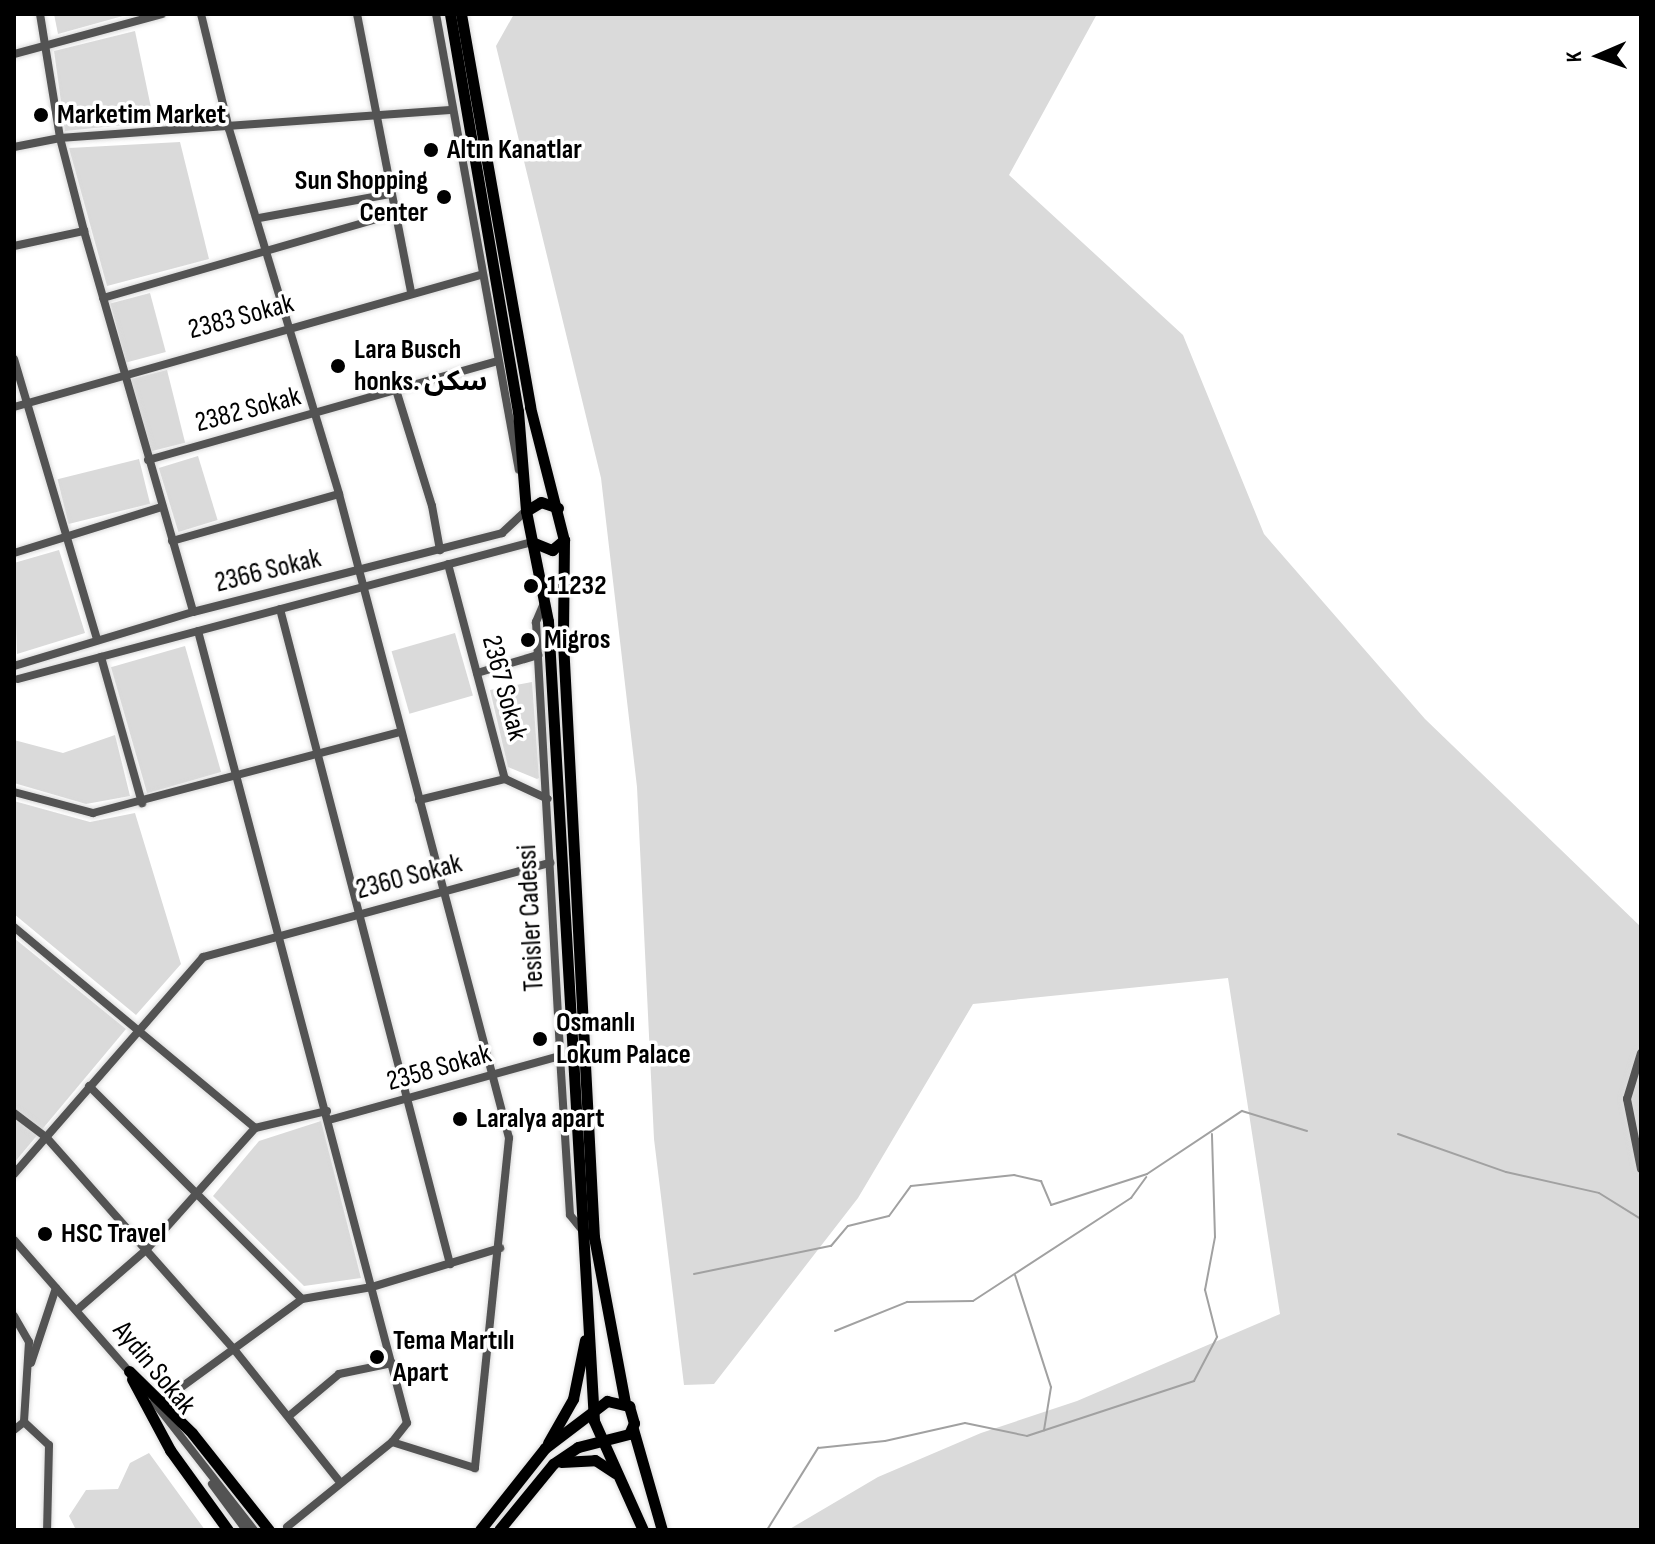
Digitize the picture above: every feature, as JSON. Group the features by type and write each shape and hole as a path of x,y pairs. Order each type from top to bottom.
{"main road":[{"path":"450,14 518,411 526,511 545,602 596,1428 604,1437 643,1530"},
{"path":"461,14 530,407 564,540 563,642 594,1237 625,1402 635,1417 633,1429 662,1530"},
{"path":"526,511 541,502 558,508"},
{"path":"532,542 552,550 564,540"},
{"path":"480,1530 545,1448 570,1405 580,1375 586,1287"},
{"path":"129,1371 192,1433 269,1530"},
{"path":"129,1371 170,1450 228,1530"},
{"path":"545,1448 597,1409 613,1400 625,1402"},
{"path":"499,1530 553,1464 604,1437 617,1440 633,1429"},
{"path":"553,1464 595,1460 620,1480"}],"street":[{"path":"40,14 60,138 123,373 193,612"},
{"path":"14,54 162,14"},
{"path":"201,14 229,129 292,327 360,570 510,1156 475,1468 392,1442"},
{"path":"357,14 411,292"},
{"path":"436,14 510,441 524,484"},
{"path":"14,147 60,138 376,119 453,110"},
{"path":"259,218 390,194"},
{"path":"103,298 268,247 394,214"},
{"path":"14,246 84,231"},
{"name":"2383 Sokak","path":"14,407 123,373 482,275"},
{"path":"14,359 97,640"},
{"name":"2382 Sokak","path":"148,460 397,393 498,361"},
{"path":"397,393 432,506 440,550"},
{"path":"172,541 339,494"},
{"path":"14,553 162,507"},
{"name":"2366 Sokak","path":"14,666 193,612 502,533 526,511"},
{"name":"2366 Sokak","path":"16,683 101,657 532,542"},
{"name":"2367 Sokak","path":"448,564 505,779 548,799"},
{"name":"Tesisler Cadessi","path":"545,602 536,622 560,1056 570,1215 582,1230"},
{"path":"280,609 450,1264"},
{"path":"198,631 407,1423 392,1442 287,1527"},
{"path":"477,673 538,655"},
{"path":"101,657 142,803"},
{"path":"14,666 16,683"},
{"path":"14,792 93,813 142,803 400,732"},
{"path":"419,800 505,779"},
{"name":"2360 Sokak","path":"14,1174 137,1028 203,957 550,863"},
{"path":"14,927 255,1128 146,1250 77,1310"},
{"path":"1641,1053 1627,1099 1641,1169"},
{"name":"2358 Sokak","path":"255,1128 410,1101 560,1056"},
{"path":"89,1086 201,1192 302,1299"},
{"path":"14,1113 46,1137 233,1348 340,1482"},
{"name":"Aydin Sokak","path":"14,1240 129,1371 254,1530"},
{"path":"161,1402 302,1299 372,1287 500,1248"},
{"path":"29,1372 56,1288"},
{"path":"14,1316 29,1342 24,1422 14,1430"},
{"path":"289,1416 339,1374 392,1363"},
{"path":"129,1371 246,1530"},
{"path":"24,1422 49,1445 47,1530"}],"shaded area":[{"path":"54,14 130,14 58,34"},
{"path":"514,14 1097,14 1009,175 1183,335 1264,534 1425,719 1641,927 1641,1530 788,1530 878,1477 981,1433 1077,1401 1280,1314 1228,978 973,1004 858,1198 714,1384 684,1385 654,1139 637,787 601,478 496,46"},
{"path":"135,31 154,122 65,131 54,51"},
{"path":"180,142 209,259 107,286 69,148"},
{"path":"150,293 166,352 126,363 110,304"},
{"path":"167,370 185,443 149,452 131,379"},
{"path":"198,456 218,520 178,532 159,468"},
{"path":"139,459 150,504 69,524 57,479"},
{"path":"59,550 85,633 17,654 14,563"},
{"path":"455,633 473,695 409,714 392,651"},
{"path":"185,646 221,772 147,793 111,667"},
{"path":"532,682 537,779 508,767 490,690"},
{"path":"115,735 130,796 86,804 14,783 14,740 63,753"},
{"path":"14,801 90,822 135,813 181,964 136,1015 14,914"},
{"path":"14,938 126,1029 14,1163"},
{"path":"321,1121 361,1278 304,1286 213,1196 259,1141"},
{"path":"149,1453 205,1530 76,1530 69,1516 86,1490 118,1489 130,1463"}],"waterway":[{"path":"694,1274 831,1246 848,1226 889,1216 911,1186 1014,1175 1041,1181 1051,1205 1147,1174 1242,1111 1307,1131"},
{"path":"767,1530 818,1448 885,1441 965,1423 1027,1436 1194,1381 1217,1337 1205,1290 1215,1237 1212,1134"},
{"path":"1398,1134 1506,1172 1599,1193 1641,1219"},
{"path":"835,1331 907,1302 973,1301 1131,1198 1146,1177"},
{"path":"1015,1275 1051,1387 1044,1430"}],"place":[{"name":"Marketim Market","path":"41,115"},
{"name":"Altın Kanatlar","path":"431,150"},
{"name":"Sun Shopping Center","path":"444,197"},
{"name":"Lara Busch honks. سكن","path":"338,366"},
{"name":"11232","path":"531,586"},
{"name":"Migros","path":"528,640"},
{"name":"Osmanlı Lokum Palace","path":"540,1039"},
{"name":"Laralya apart","path":"460,1119"},
{"name":"HSC Travel","path":"45,1234"},
{"name":"Tema Martılı Apart","path":"377,1357"}]}
